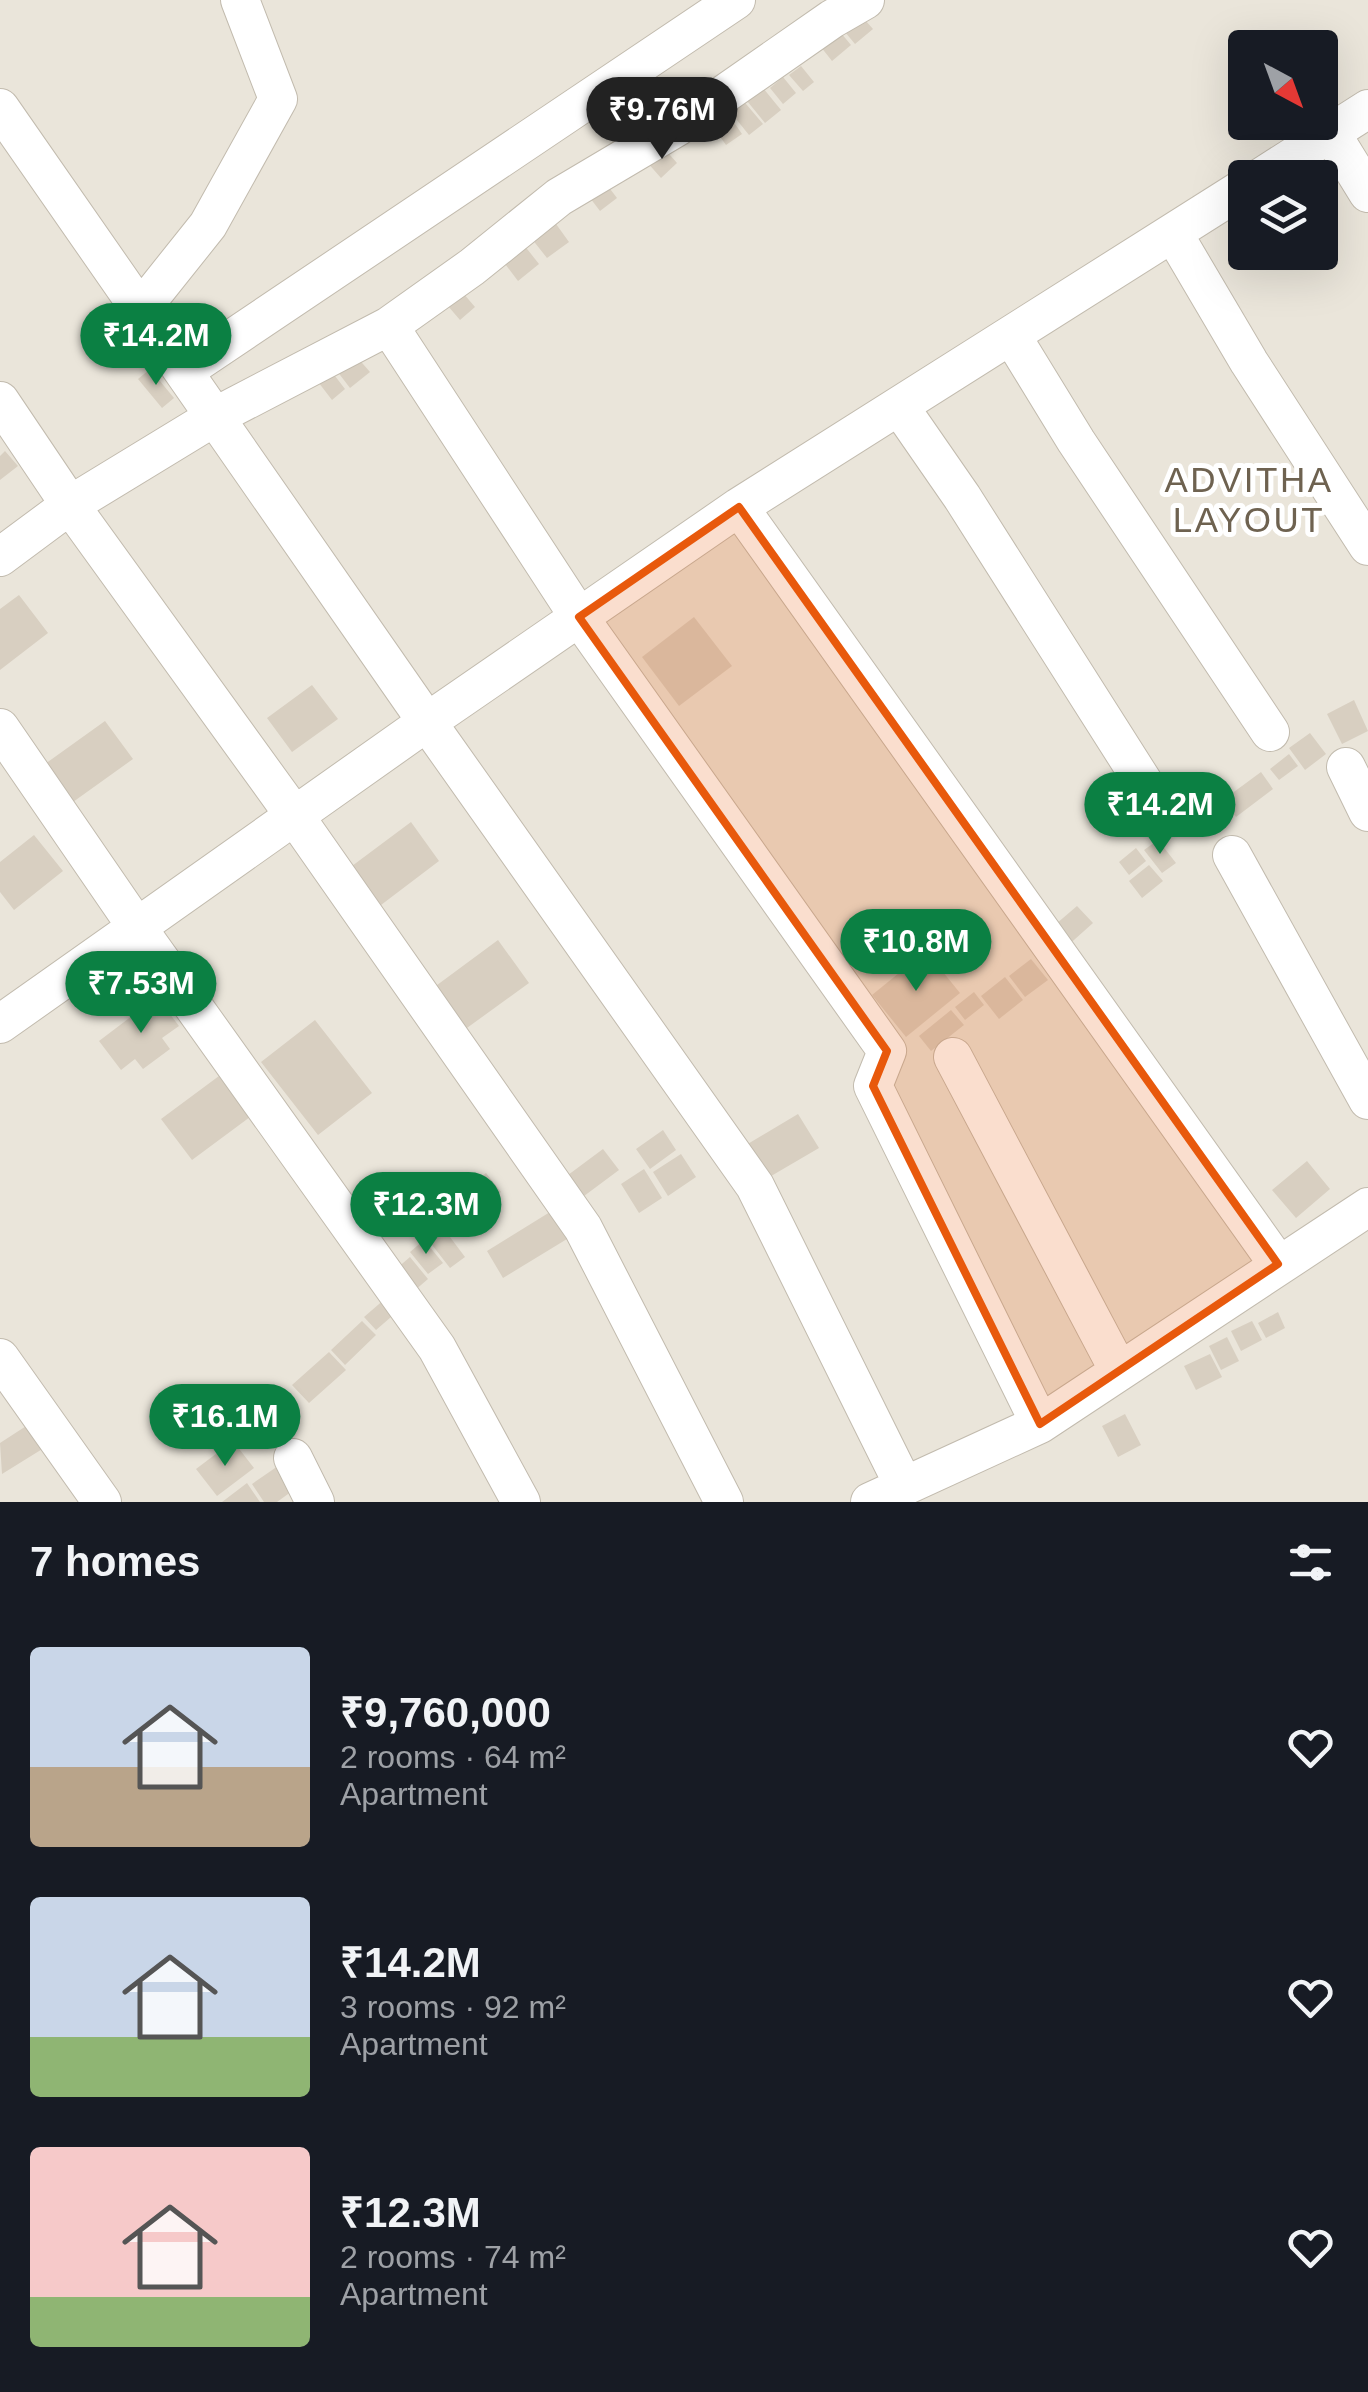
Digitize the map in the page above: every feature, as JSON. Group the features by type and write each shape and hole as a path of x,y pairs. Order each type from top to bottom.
{"street":[{"path":"141,310 208,226 278,99 240,0"},
{"path":"184,371 736,0"},
{"path":"0,557 70,505 216,416 390,326 559,197 677,127 865,0"},
{"path":"0,108 426,722 755,1186 904,1486"},
{"path":"1338,128 1368,109"},
{"path":"1288,160 1319,140"},
{"path":"1336,140 1368,193"},
{"path":"0,1024 426,722 739,507 1228,198"},
{"path":"1173,232 1249,362 1368,546"},
{"path":"390,326 579,617 887,1051 873,1086 1040,1424"},
{"path":"1011,335 1076,441 1270,732"},
{"path":"0,401 584,1228 724,1502"},
{"path":"899,406 1157,804"},
{"path":"739,507 1278,1264"},
{"path":"0,728 437,1348 522,1502"},
{"path":"1346,767 1368,812"},
{"path":"1232,855 1368,1100"},
{"path":"953,1057 1120,1372"},
{"path":"870,1502 1040,1424 1368,1207"},
{"path":"0,1358 102,1502"},
{"path":"293,1458 314,1502"}],"highlighted area":[{"path":"739,507 1278,1264 1040,1424 873,1086 887,1051 579,617"}],"shaded area":[{"path":"0,0 1368,0 1368,1502 0,1502"}],"building":[{"path":"857,11 873,29 855,44 840,26"},
{"path":"836,27 851,45 832,61 817,42"},
{"path":"801,66 814,82 803,91 789,75"},
{"path":"783,77 796,93 783,104 770,88"},
{"path":"759,83 781,110 765,123 743,96"},
{"path":"741,98 763,124 749,135 728,109"},
{"path":"724,108 742,134 726,145 716,131 700,142 689,128"},
{"path":"662,146 677,163 661,178 646,161"},
{"path":"601,177 617,198 600,211 584,190"},
{"path":"551,217 569,242 547,258 528,234"},
{"path":"520,240 539,264 518,281 499,256"},
{"path":"457,286 475,307 460,320 442,299"},
{"path":"356,356 370,372 350,388 337,371"},
{"path":"325,363 345,389 332,400 312,374"},
{"path":"150,369 174,398 162,408 138,379"},
{"path":"5,451 18,466 0,480 0,456"},
{"path":"19,595 48,633 0,670 0,609"},
{"path":"694,617 732,666 679,706 642,657"},
{"path":"312,685 338,719 292,752 267,718"},
{"path":"1354,700 1368,731 1342,744 1327,714"},
{"path":"105,721 133,759 73,802 45,764"},
{"path":"1310,733 1326,754 1305,770 1289,748"},
{"path":"1289,754 1298,766 1279,780 1270,769"},
{"path":"1261,772 1273,789 1236,817 1223,800"},
{"path":"411,822 439,861 381,905 352,866"},
{"path":"34,835 63,871 14,910 0,892 0,862"},
{"path":"1158,840 1176,863 1162,873 1144,850"},
{"path":"1136,848 1146,861 1129,875 1119,862"},
{"path":"1149,865 1163,881 1142,898 1129,881"},
{"path":"1077,906 1093,923 1065,948 1049,930"},
{"path":"498,940 529,983 460,1033 429,991"},
{"path":"926,951 960,993 906,1037 872,995"},
{"path":"1031,959 1048,980 1025,997 1009,976"},
{"path":"1005,977 1023,1000 999,1019 981,996"},
{"path":"974,992 984,1005 965,1020 955,1007"},
{"path":"157,997 179,1026 162,1038 170,1049 143,1069 135,1059 121,1070 99,1041"},
{"path":"951,1010 964,1025 931,1051 919,1036"},
{"path":"315,1020 372,1093 318,1135 261,1062"},
{"path":"219,1076 250,1117 192,1160 161,1119"},
{"path":"798,1114 819,1148 766,1179 746,1145"},
{"path":"663,1130 676,1150 650,1169 636,1149"},
{"path":"603,1149 619,1170 580,1199 564,1178"},
{"path":"681,1154 696,1177 668,1196 653,1172"},
{"path":"1307,1161 1330,1189 1296,1218 1272,1190"},
{"path":"644,1169 662,1198 639,1213 621,1184"},
{"path":"486,1173 501,1192 465,1219 451,1201"},
{"path":"550,1212 567,1239 503,1278 487,1251"},
{"path":"444,1229 465,1257 450,1268 429,1241"},
{"path":"424,1240 443,1263 428,1274 410,1252"},
{"path":"410,1257 428,1279 414,1291 396,1269"},
{"path":"386,1298 398,1311 376,1330 364,1317"},
{"path":"1278,1312 1285,1328 1266,1338 1258,1323"},
{"path":"362,1321 376,1335 345,1365 331,1350"},
{"path":"1252,1321 1262,1340 1241,1351 1231,1331"},
{"path":"1227,1337 1239,1361 1221,1370 1209,1346"},
{"path":"329,1352 346,1370 309,1403 292,1385"},
{"path":"1210,1354 1222,1377 1196,1390 1184,1366"},
{"path":"1125,1414 1141,1445 1118,1457 1102,1426"},
{"path":"37,1419 52,1443 2,1474 0,1443"},
{"path":"233,1441 254,1468 217,1496 196,1469"},
{"path":"278,1466 295,1489 277,1502 264,1502 252,1484"},
{"path":"247,1483 260,1502 222,1502"}],"district":[{"name":"ADVITHA LAYOUT","path":"1249,499"}]}
